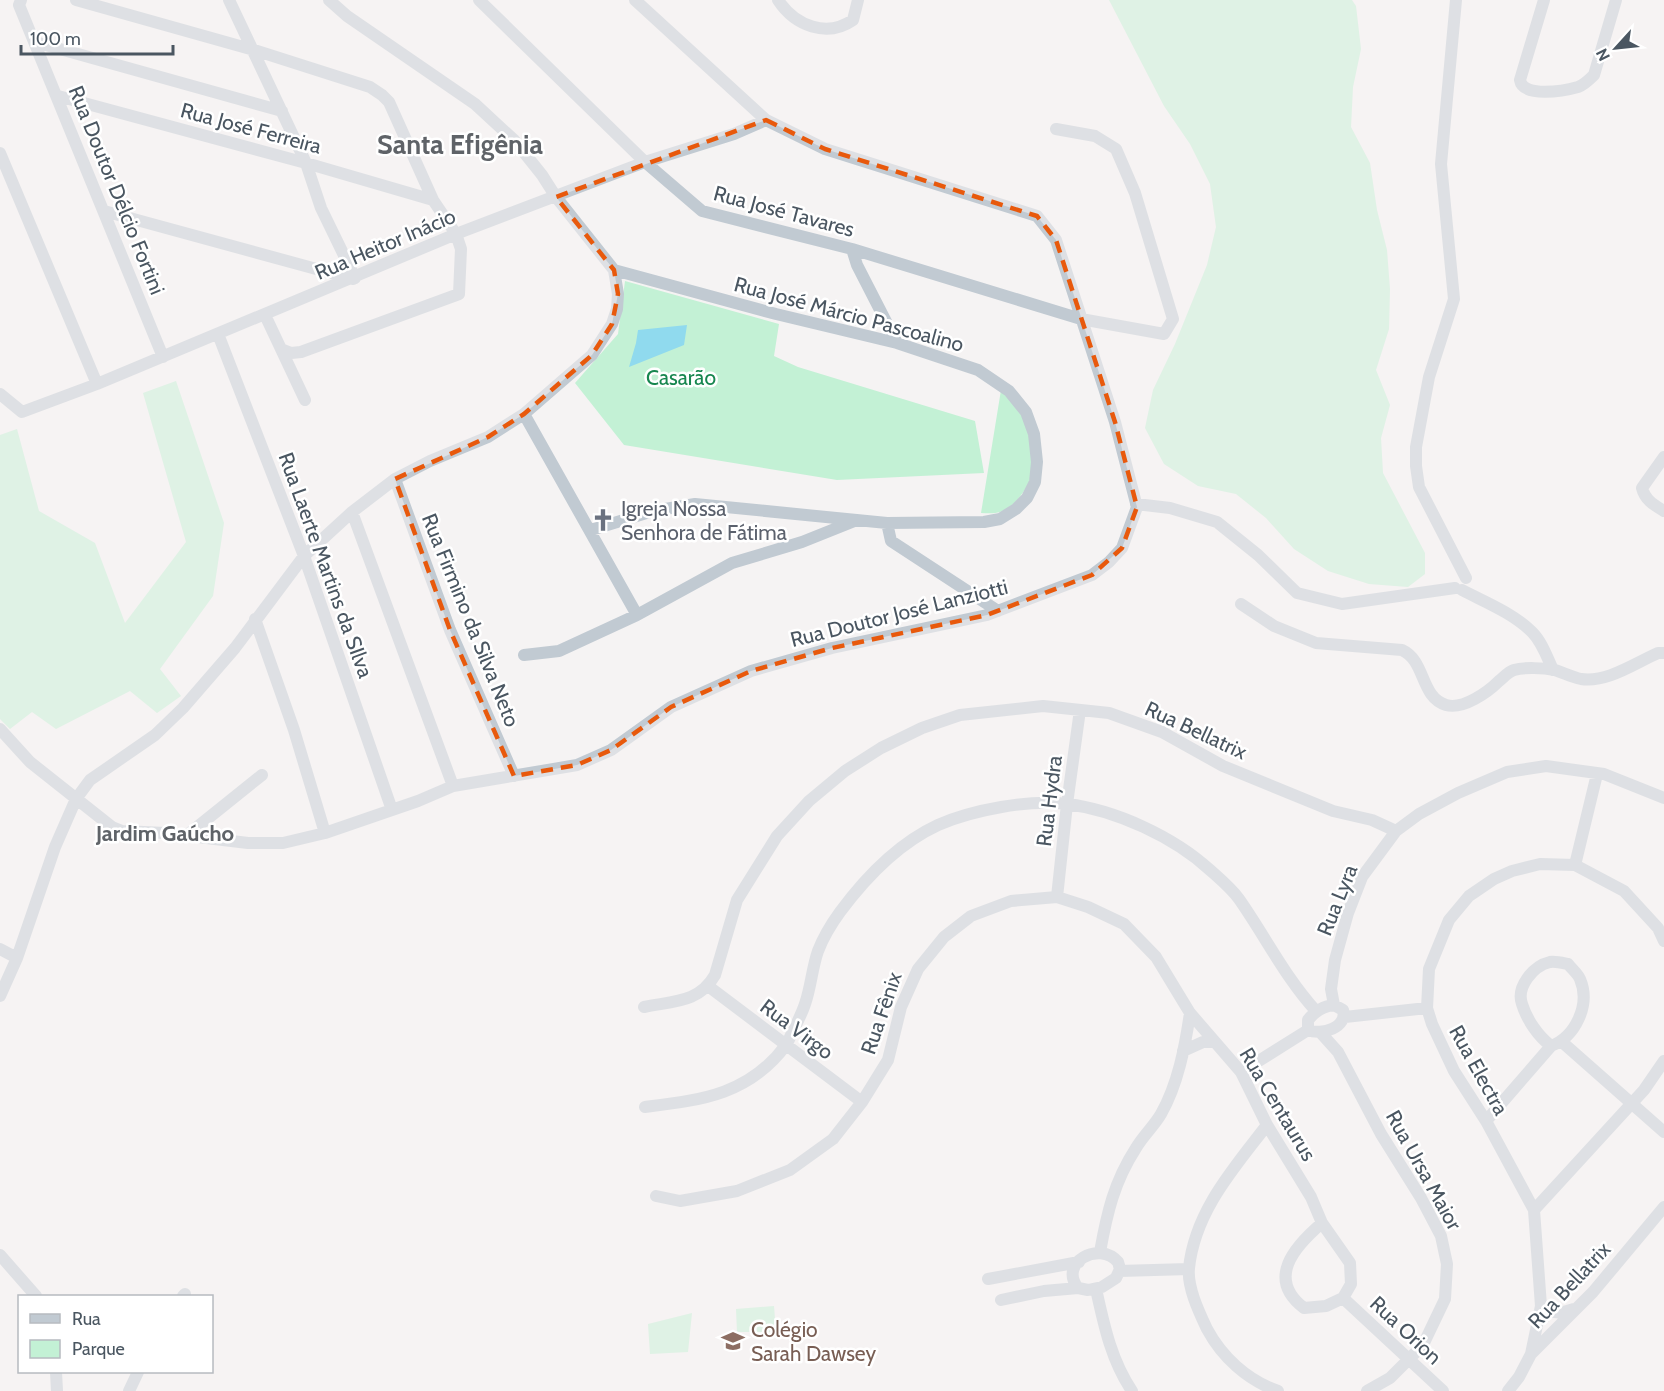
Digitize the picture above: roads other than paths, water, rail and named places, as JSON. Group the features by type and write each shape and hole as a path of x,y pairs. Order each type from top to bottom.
{"street":[{"path":"76,0 255,50 370,87 388,102 433,200 456,234 461,249 459,294 301,352 291,353 281,349"},
{"path":"229,0 255,50 306,162 321,208 354,278"},
{"path":"0,996 17,958 47,866 82,789 99,772 155,735 183,708 235,648 304,556 352,512 395,479 430,461 488,437 524,414 591,355 612,324 617,309 618,294 614,270 514,140 475,104 347,16 329,0"},
{"name":"Rua José Tavares","path":"478,0 645,162 702,211 852,249 1082,318 1164,334 1173,319 1135,193 1116,149 1095,136 1056,129"},
{"path":"635,0 766,120 825,149 1036,216 1056,240 1115,422 1136,504 1170,508 1217,522 1258,555 1298,593 1342,604 1438,590 1460,582"},
{"path":"778,0 783,8 807,26 830,29 843,27 853,20 858,0"},
{"path":"1456,0 1442,164 1454,299 1429,377 1416,447 1419,487 1456,555 1460,582 1533,633 1553,670"},
{"path":"1544,0 1520,80 1525,89 1535,92 1577,87 1594,75 1616,0"},
{"name":"Rua Doutor Délcio Fortini","path":"20,2 163,357"},
{"path":"35,42 282,111"},
{"name":"Rua José Ferreira","path":"58,96 306,162 433,200"},
{"name":"Rua Heitor Inácio","path":"0,396 22,412 98,384 456,234 645,162 734,134 766,120"},
{"path":"0,153 98,384"},
{"path":"104,211 354,278"},
{"path":"852,249 897,343"},
{"name":"Rua José Márcio Pascoalino","path":"591,530 654,511 695,504 887,523 984,522 1000,519 1028,498 1035,482 1037,462 1034,434 1026,412 1009,391 978,370 897,343 776,314 614,270"},
{"path":"265,315 305,400"},
{"name":"Rua Laerte Martins da SIlva","path":"218,334 304,556 392,810"},
{"path":"524,414 637,615"},
{"path":"1664,457 1642,488 1644,496 1664,511"},
{"name":"Rua Firmino da Silva Neto","path":"395,479 450,630 514,776"},
{"name":"Rua Doutor José Lanziotti","path":"0,729 30,762 112,827 122,831 165,833 248,843 283,843 325,833 453,786 577,765 611,750 671,707 751,671 832,648 987,615 1092,575 1122,548 1137,507 1136,504"},
{"path":"352,512 453,786"},
{"path":"524,655 560,651 637,615 732,563 802,542 859,519"},
{"path":"887,523 891,541 998,611"},
{"path":"1241,604 1274,626 1316,643 1402,650 1408,653 1420,668 1430,692 1440,702 1447,705 1465,703 1476,698 1513,670 1553,670 1582,679 1605,678 1658,653 1664,653"},
{"path":"255,619 294,730 325,833"},
{"name":"Rua Bellatrix","path":"708,986 715,975 737,900 777,836 809,801 845,771 881,748 922,728 960,716 1043,706 1109,713 1162,732 1223,766 1333,811 1372,820 1396,831"},
{"name":"Rua Hydra","path":"1057,897 1080,710"},
{"path":"1396,831 1419,814 1448,798 1508,772 1546,766 1604,774 1664,798"},
{"path":"1575,865 1597,774"},
{"path":"186,836 262,775"},
{"path":"645,1107 698,1100 729,1091 762,1070 786,1045 805,1004 818,950 840,912 869,878 901,847 939,825 991,808 1031,804 1067,804 1101,812 1145,827 1185,850 1209,869 1238,897 1301,995 1324,1008 1343,1010 1338,1052"},
{"name":"Rua Lyra","path":"1324,1008 1331,989 1335,960 1348,913 1362,877 1396,831"},
{"name":"Rua Electra","path":"1531,1354 1541,1306 1534,1210 1486,1121 1454,1071 1432,1024 1427,1008 1429,969 1449,920 1469,896 1494,879 1512,871 1540,864 1575,865 1624,891 1658,928 1664,940"},
{"name":"Rua Fênix","path":"656,1196 680,1201 737,1191 790,1170 833,1139 862,1102 888,1060 901,1007 918,969 944,937 970,916 1011,901 1057,897 1088,907 1124,924 1156,957 1190,1013"},
{"path":"0,949 17,958"},
{"path":"1486,1121 1556,1044 1580,1019 1584,1000 1580,978 1568,964 1551,961 1533,971 1523,984 1521,1002 1531,1024 1543,1040 1556,1044 1632,1102 1664,1132"},
{"path":"644,1006 689,999 701,993 708,986"},
{"name":"Rua Virgo","path":"708,986 862,1102"},
{"path":"1324,1008 1308,1020 1314,1031 1338,1052"},
{"path":"1241,1072 1314,1031 1341,1021 1427,1008"},
{"path":"1100,1252 1107,1208 1120,1174 1160,1115 1171,1091 1183,1051 1190,1013"},
{"name":"Rua Centaurus","path":"1190,1013 1241,1072 1267,1125 1311,1197 1322,1223 1350,1263 1351,1284 1343,1298"},
{"path":"1183,1051 1203,1042 1215,1042"},
{"name":"Rua Ursa Maior","path":"1338,1052 1381,1134 1421,1198 1441,1236 1447,1264 1445,1299 1423,1345 1390,1378 1367,1391"},
{"path":"1534,1210 1644,1090 1664,1061"},
{"path":"1267,1125 1208,1206 1196,1238 1189,1269 1200,1313 1216,1346 1234,1365 1269,1388 1278,1391"},
{"name":"Rua Bellatrix","path":"1508,1391 1519,1377 1531,1354 1593,1292 1664,1207"},
{"path":"1322,1223 1298,1247 1286,1265 1285,1285 1294,1300 1304,1308 1326,1306 1343,1298"},
{"path":"1001,1300 1044,1291 1096,1289 1112,1282 1120,1265 1107,1253 1100,1252 1086,1257 1073,1268 1073,1282 1078,1288"},
{"path":"0,1256 35,1295"},
{"path":"988,1278 1079,1262"},
{"path":"1119,1271 1189,1269"},
{"path":"1096,1289 1106,1335 1123,1377 1132,1391"},
{"name":"Rua Orion","path":"1343,1298 1443,1391"},
{"path":"1541,1306 1552,1313 1575,1309"},
{"path":"56,1373 57,1391"},
{"path":"129,1391 137,1373"}],"water":[{"path":"687,325 684,345 629,367 638,330"}],"place":[{"name":"Igreja Nossa Senhora de Fátima","path":"603,520"},
{"name":"Colégio Sarah Dawsey","path":"733,1341"}],"district":[{"name":"Santa Efigênia","path":"460,144"},
{"name":"Jardim Gaúcho","path":"165,833"}],"park label":[{"name":"Casarão","path":"681,377"}]}
